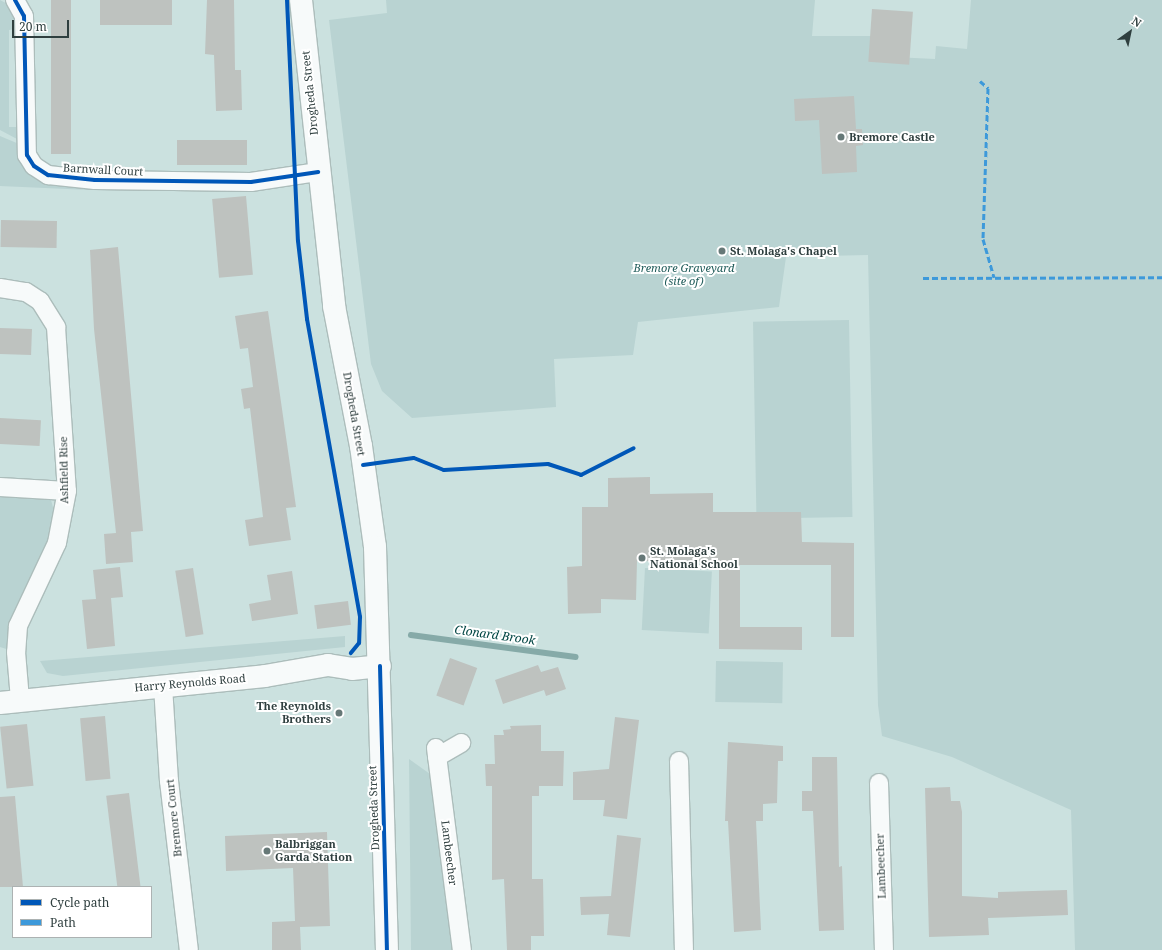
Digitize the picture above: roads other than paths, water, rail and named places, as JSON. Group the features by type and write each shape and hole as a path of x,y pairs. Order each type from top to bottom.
{"main road":[{"name":"Drogheda Street","path":"301,0 318,172 334,306 361,446 375,547 380,666 387,950"},
{"name":"Harry Reynolds Road","path":"10,701 265,676 328,665 352,669 380,666"}],"street":[{"name":"Barnwall Court","path":"15,0 24,16 27,155 34,166 48,175 95,180 251,182 318,172"},
{"name":"Ashfield Rise","path":"0,288 26,292 40,301 56,327 66,490 57,543 18,626 10,701"},
{"path":"0,487 66,490"},
{"name":"Bremore Court","path":"163,686 169,781 189,950"},
{"name":"Lambeecher","path":"461,743 436,752 462,950"},
{"path":"679,762 684,950"},
{"name":"Lambeecher","path":"879,783 884,950"}],"waterway":[{"name":"Clonard Brook","path":"411,635 576,657"}],"place":[{"name":"Bremore Castle","path":"841,137"},
{"name":"St. Molaga's Chapel","path":"722,251"},
{"name":"St. Molaga's National School","path":"642,558"},
{"name":"The Reynolds Brothers","path":"339,713"},
{"name":"Balbriggan Garda Station","path":"267,851"}],"park label":[{"name":"Bremore Graveyard (site of)","path":"684,275"}]}
